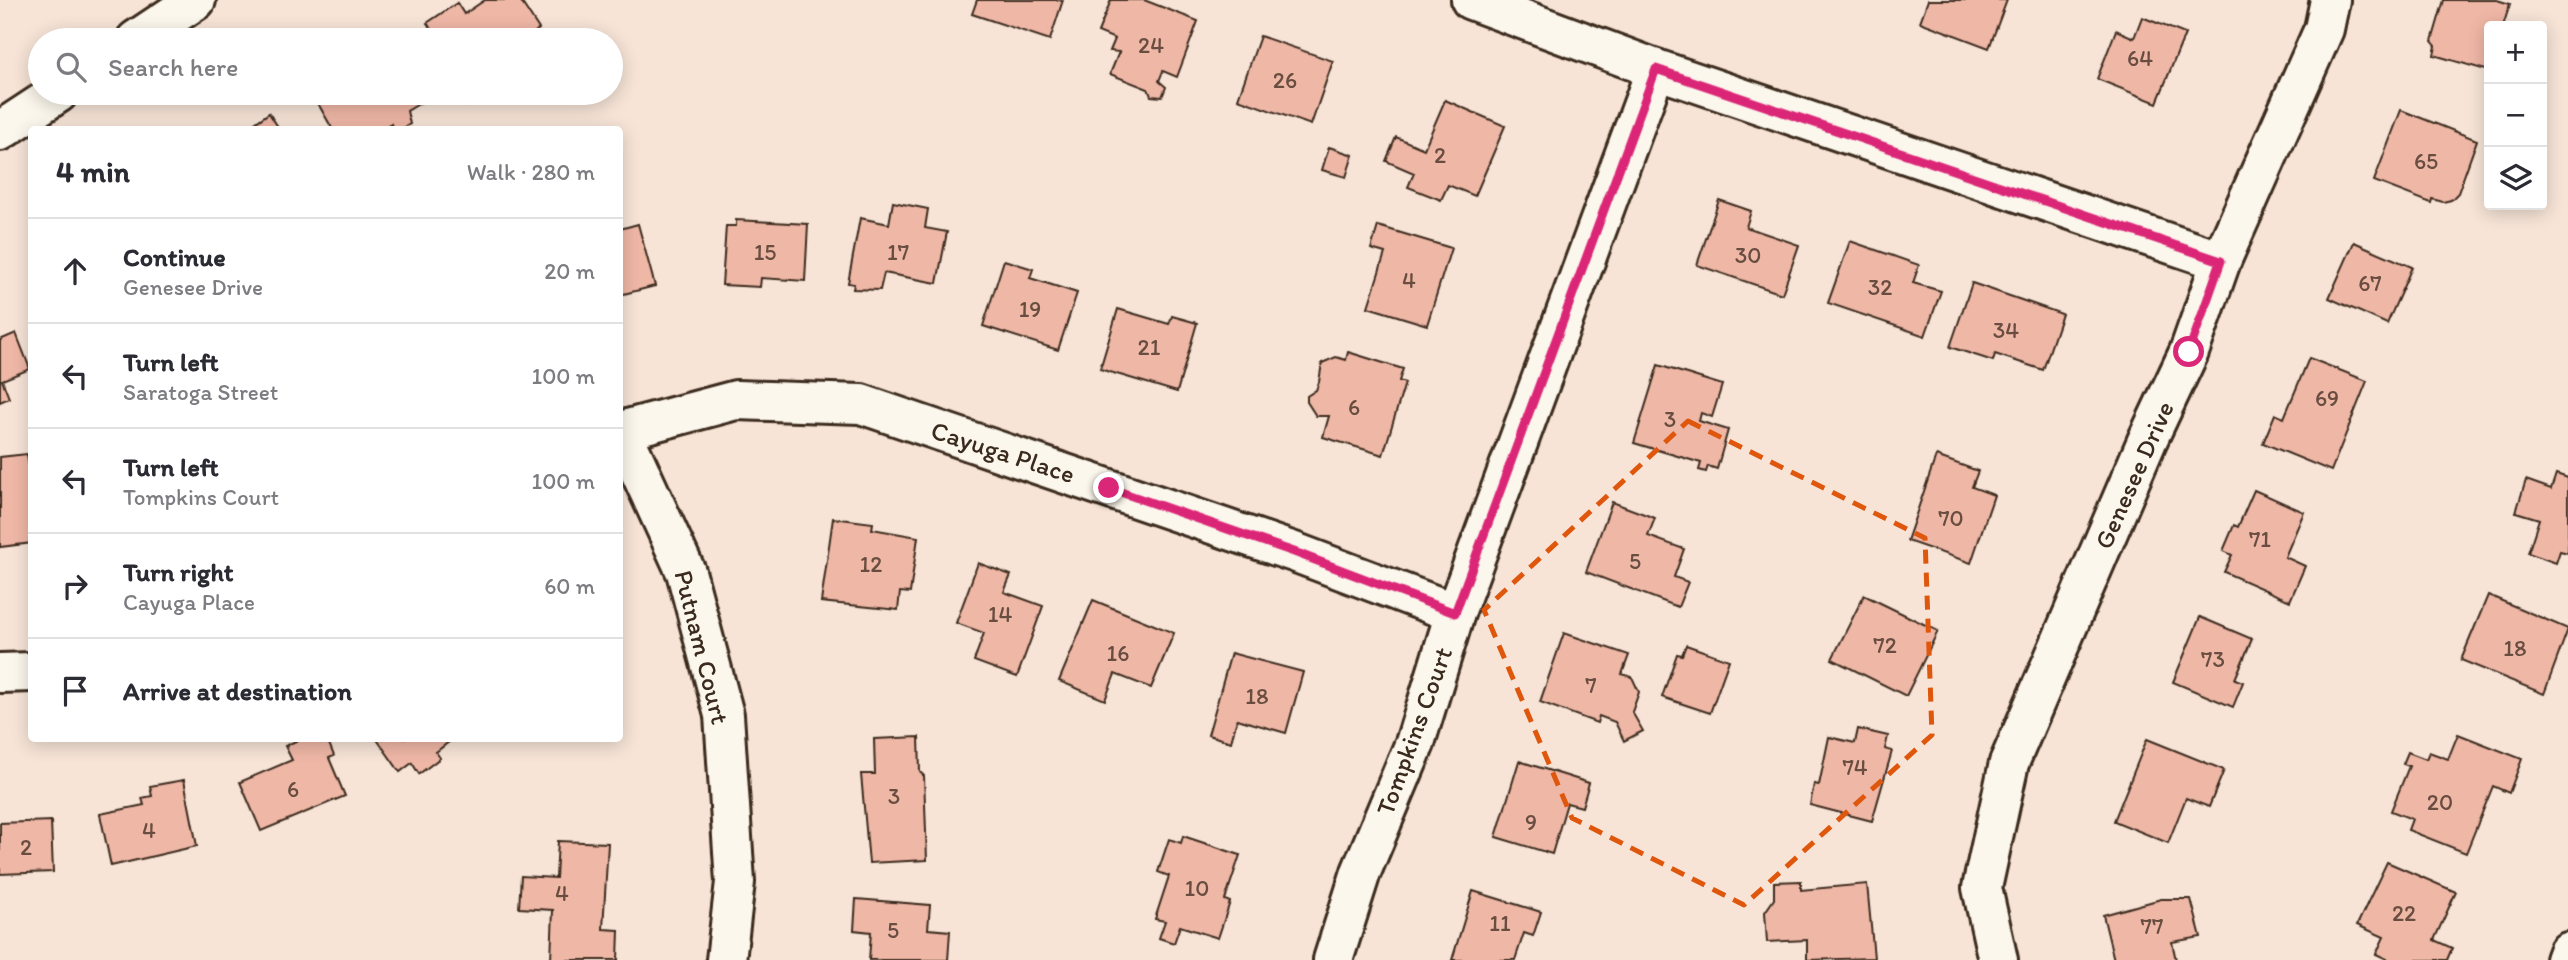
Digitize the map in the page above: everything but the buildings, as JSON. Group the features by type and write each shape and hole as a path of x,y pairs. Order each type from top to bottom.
{"street":[{"path":"154,28 196,0"},
{"path":"1471,0 1656,69 2221,261"},
{"name":"Genesee Drive","path":"1998,960 1982,888 2009,763 2147,441 2189,352 2221,261 2324,29 2330,0"},
{"name":"Tompkins Court","path":"1333,960 1361,872 1415,743 1455,613 1656,69"},
{"path":"0,131 40,105"},
{"name":"Cayuga Place","path":"623,429 736,400 861,404 1282,548 1455,613"},
{"name":"Putnam Court","path":"623,436 686,572 724,715 735,882 726,960"},
{"path":"0,673 28,672"},
{"path":"2565,960 2568,952"}],"highlighted area":[{"path":"1688,421 1925,538 1932,735 1744,905 1572,818 1484,610"}],"route":[{"path":"1109,488 1294,552 1455,613 1656,69 2221,261 2189,352"}]}
